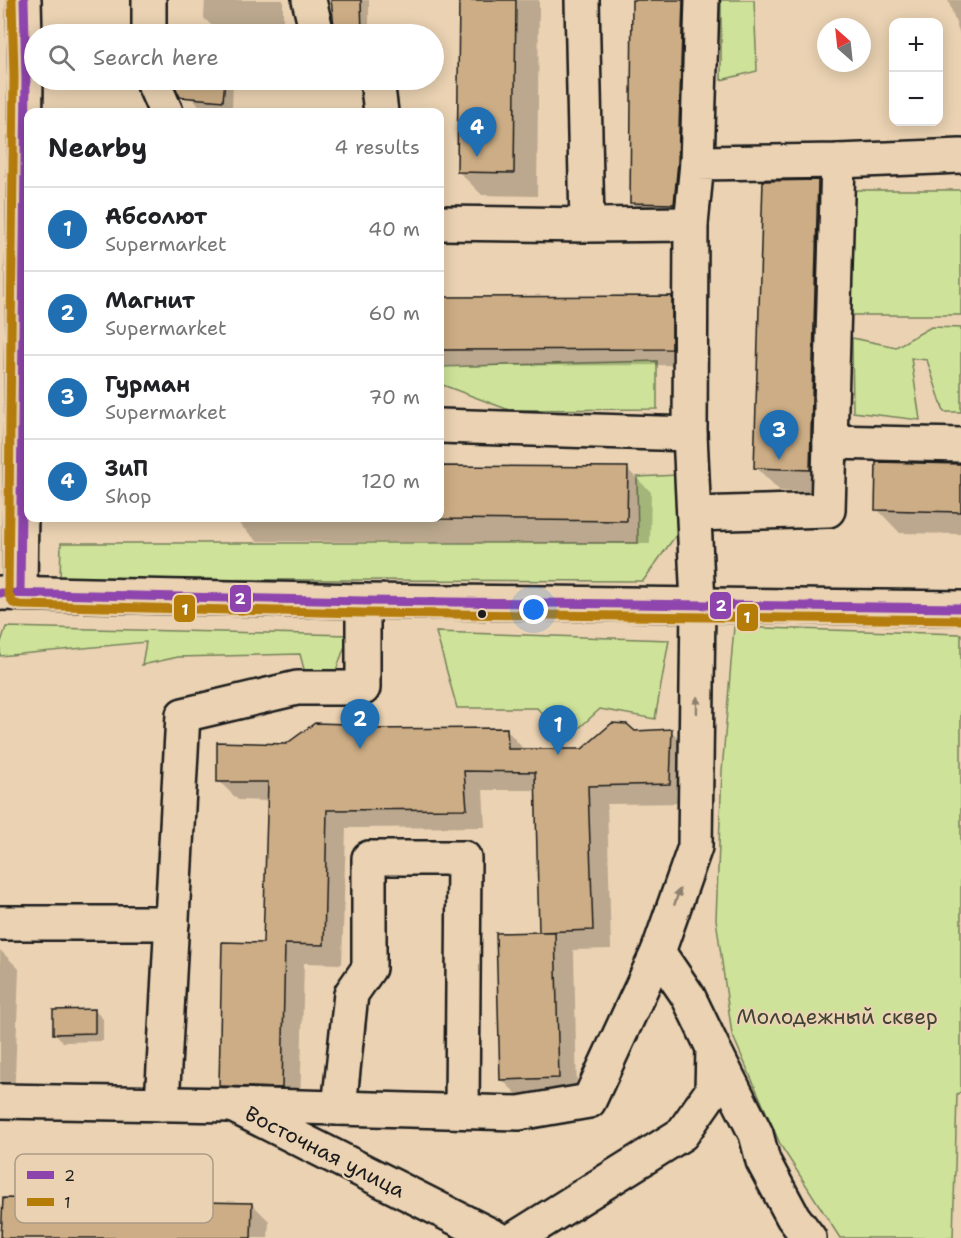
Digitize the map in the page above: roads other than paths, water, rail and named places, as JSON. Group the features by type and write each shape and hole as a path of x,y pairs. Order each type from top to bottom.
{"street":[{"path":"24,0 26,24"},
{"path":"149,0 149,24"},
{"path":"309,0 315,24"},
{"path":"582,0 586,225"},
{"path":"232,1105 519,1113 589,1101 658,952 695,847 698,604 690,434 691,224 697,163 702,0"},
{"path":"29,108 30,90"},
{"path":"156,90 164,108"},
{"path":"378,90 380,108"},
{"path":"697,163 961,156"},
{"path":"693,514 828,510 838,161"},
{"path":"444,223 691,224"},
{"path":"24,232 10,593 363,601 961,608"},
{"path":"444,426 690,434"},
{"path":"830,442 961,445"},
{"path":"162,1104 183,715 297,688 363,688 363,601"},
{"path":"339,1108 351,994 369,968 369,858 464,858 462,1111"},
{"path":"0,923 172,923"},
{"path":"658,952 688,996 756,1134 763,1161 793,1217 809,1238"},
{"path":"516,1238 682,1134 712,1091 713,1048"},
{"name":"Восточная улица","path":"0,1101 232,1105 496,1238"}],"place":[{"name":"ЗиП","path":"477,157"},
{"name":"Гурман","path":"779,460"},
{"name":"Магнит","path":"360,749"},
{"name":"Абсолют","path":"558,755"}],"park label":[{"name":"Молодежный сквер","path":"837,1017"}]}
